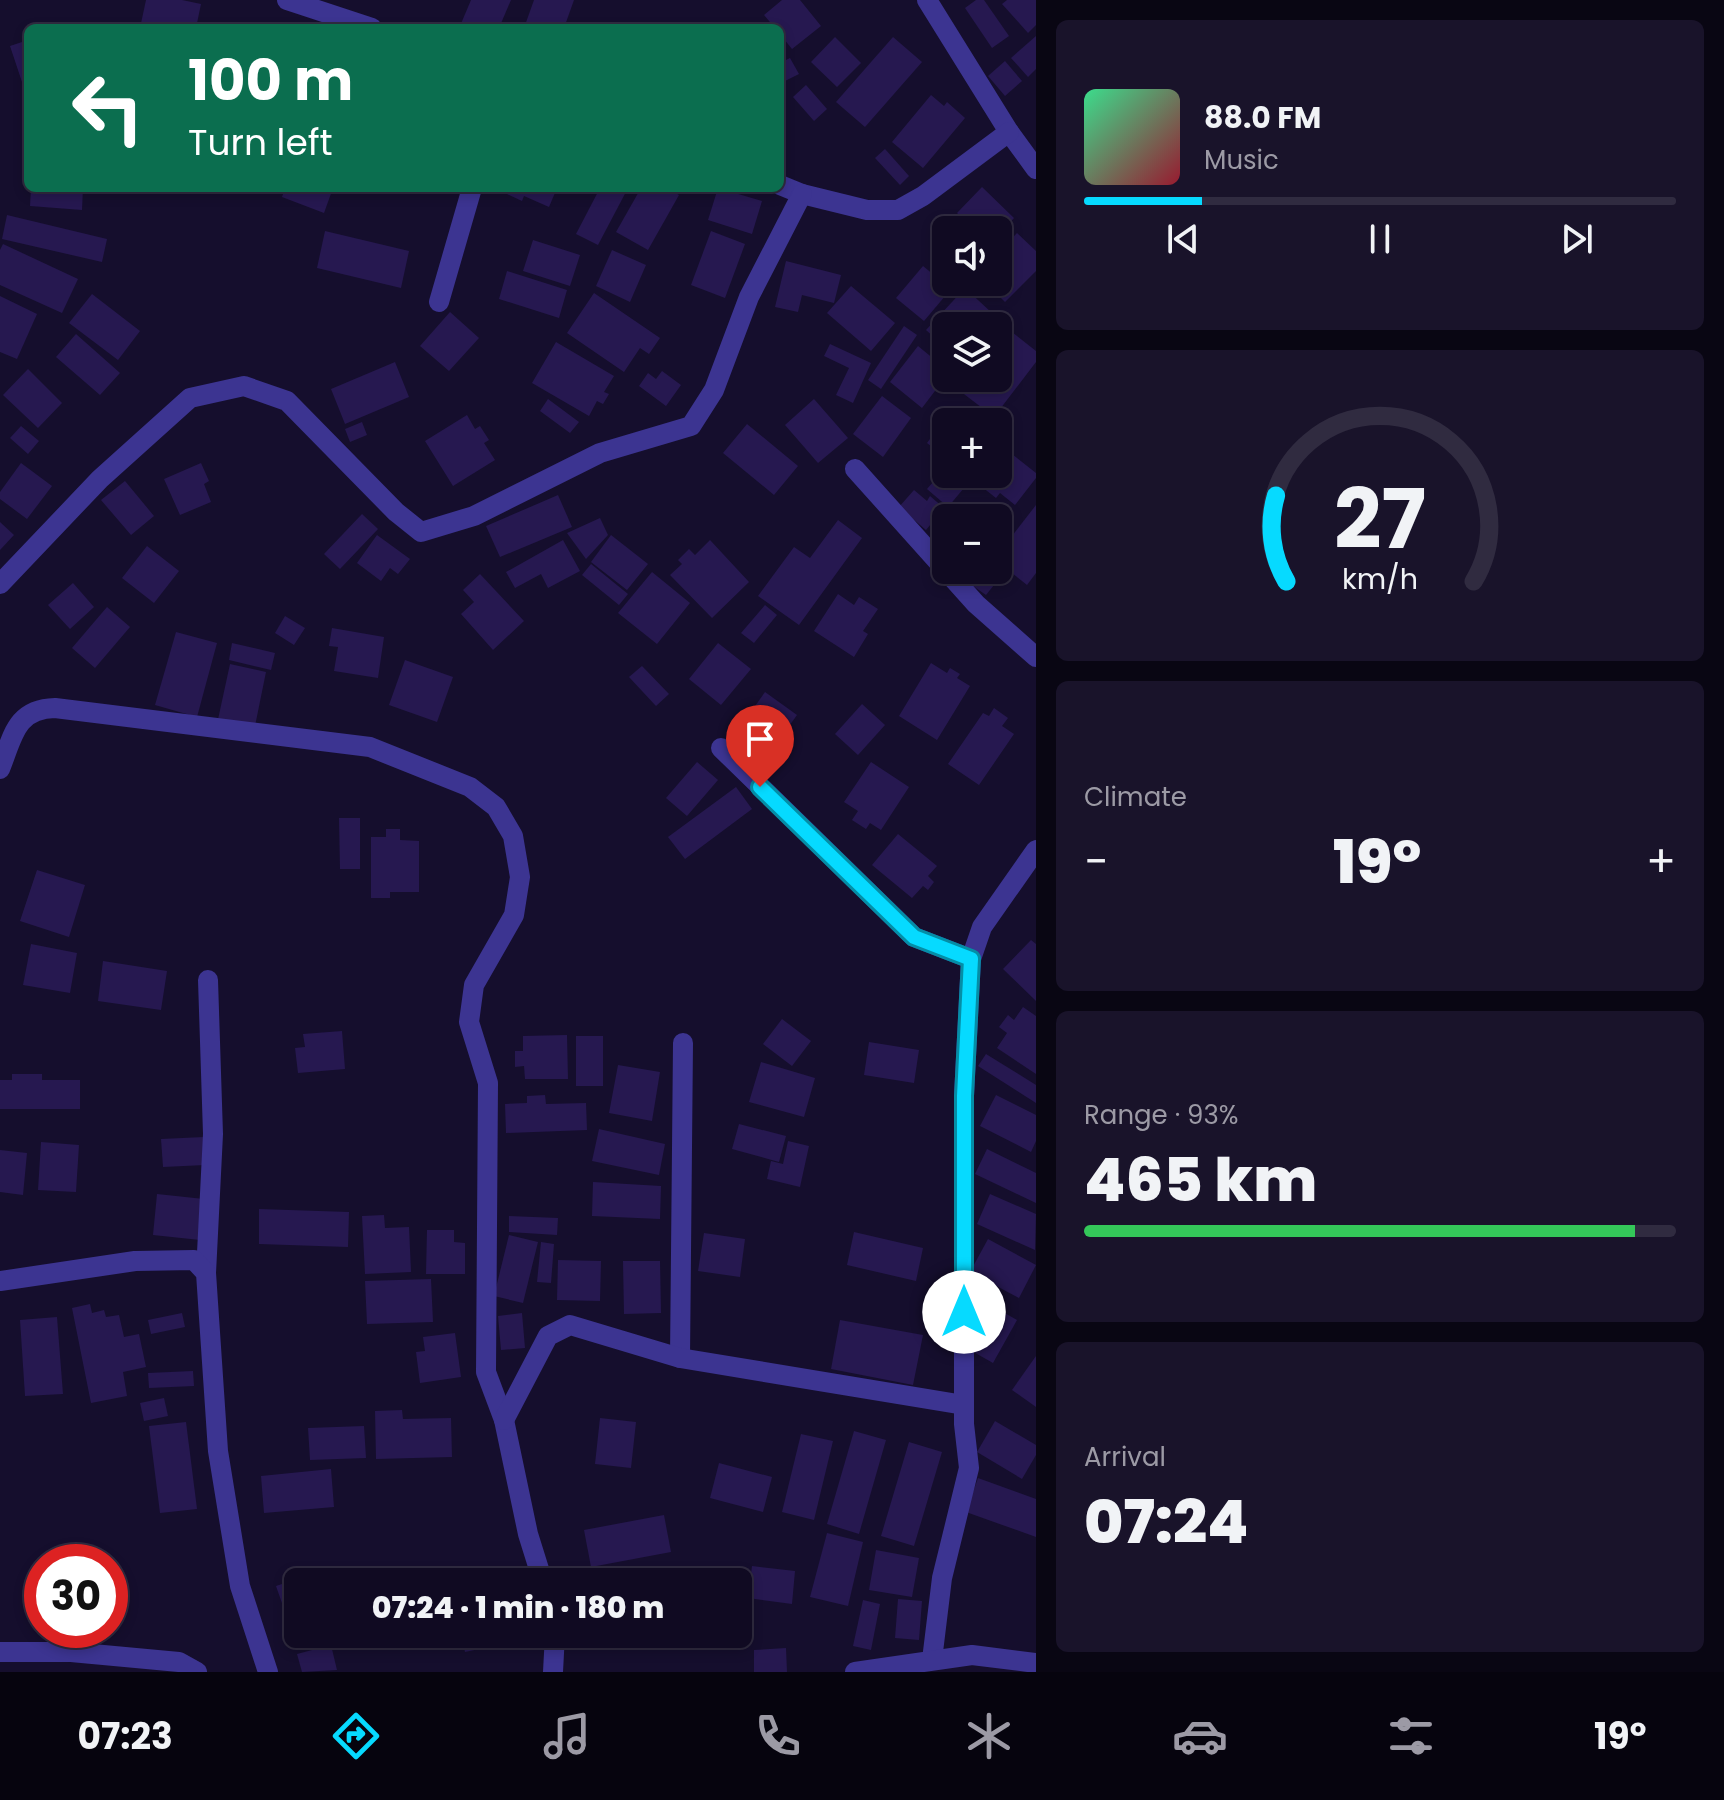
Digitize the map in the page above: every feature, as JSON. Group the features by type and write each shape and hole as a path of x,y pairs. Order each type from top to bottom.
{"street":[{"path":"287,0 360,24"},
{"path":"927,0 1009,132 1033,157"},
{"path":"784,187 867,210 898,210 923,196 1009,132"},
{"path":"439,302 471,192"},
{"path":"0,584 100,479 190,398 244,386 287,401 396,512 421,532 474,516 600,453 691,426 714,390 749,297 802,194"},
{"path":"855,469 976,604 1036,657"},
{"path":"0,769 19,722 40,708 55,708 370,747 470,787 496,807 513,836 520,877 514,915 474,985 469,1022 488,1083 486,1372 504,1420 528,1534 539,1568"},
{"path":"721,748 914,937 971,959"},
{"path":"932,1660 942,1578 969,1468 964,1405 964,1096 971,959 982,927 1036,850"},
{"path":"208,980 213,1134 206,1273 218,1451 240,1586 268,1672"},
{"path":"680,1358 683,1043"},
{"path":"0,1281 135,1261 194,1260 206,1273"},
{"path":"504,1420 548,1336 570,1325 680,1358 964,1405"},
{"path":"553,1672 554,1648"},
{"path":"0,1652 71,1652 179,1662 197,1672"},
{"path":"855,1672 972,1655 1036,1663"}],"building":[{"path":"146,0 182,0 201,4 197,24 141,24"},
{"path":"471,0 511,0 501,24 461,24"},
{"path":"534,0 574,0 565,24 525,24"},
{"path":"782,0 800,0 821,26 792,49 784,39 784,24 772,24 764,15"},
{"path":"976,0 984,0 1009,36 992,48 965,8"},
{"path":"1007,0 1036,0 1036,25 1028,33 1002,4"},
{"path":"1036,36 1036,69 1028,77 1011,58"},
{"path":"835,37 861,63 837,87 811,62"},
{"path":"893,37 922,62 865,127 836,102"},
{"path":"24,41 24,81 22,82 10,46"},
{"path":"790,58 799,74 784,82 784,61"},
{"path":"1005,61 1022,81 1005,96 988,76"},
{"path":"806,85 827,109 814,121 793,97"},
{"path":"931,95 944,106 947,102 965,118 923,168 892,142"},
{"path":"885,149 909,176 900,185 875,158"},
{"path":"982,187 1012,216 960,216 957,213"},
{"path":"31,192 83,192 82,210 30,206"},
{"path":"284,192 332,192 324,213 282,197"},
{"path":"555,192 549,207 524,196 522,201 507,194"},
{"path":"598,192 626,192 598,245 576,234"},
{"path":"639,192 674,192 679,195 648,250 616,232"},
{"path":"717,192 732,192 762,201 752,234 708,220"},
{"path":"7,215 107,239 102,262 2,239"},
{"path":"325,231 409,251 401,288 317,268"},
{"path":"711,231 745,244 725,298 691,285"},
{"path":"1017,233 1036,251 1036,271 1012,295 1012,238"},
{"path":"533,240 580,255 570,286 523,271"},
{"path":"3,244 78,279 62,313 0,285 0,250"},
{"path":"612,250 646,265 630,302 596,286"},
{"path":"786,261 841,275 834,303 802,295 798,312 775,307"},
{"path":"923,266 932,273 932,296 945,296 924,321 896,298"},
{"path":"507,271 567,290 559,318 499,299"},
{"path":"851,286 895,323 871,351 827,313"},
{"path":"594,293 660,338 649,354 640,348 624,372 567,333"},
{"path":"92,294 140,331 118,360 69,323"},
{"path":"0,296 37,314 17,359 0,352"},
{"path":"958,296 974,296 991,312 943,312"},
{"path":"450,312 479,338 449,371 420,346"},
{"path":"904,326 917,335 881,389 868,380"},
{"path":"1012,332 1036,351 1036,362 1001,408 982,408 961,392 1012,392"},
{"path":"76,334 120,373 100,395 56,357"},
{"path":"556,342 614,376 604,392 609,394 603,404 597,401 589,416 532,383"},
{"path":"830,344 871,363 853,403 836,395 849,368 824,356"},
{"path":"918,346 932,358 934,392 922,408 890,382"},
{"path":"395,362 409,397 345,424 331,389"},
{"path":"28,369 62,403 38,428 3,395"},
{"path":"662,371 681,385 666,406 639,386 648,373 656,379"},
{"path":"882,396 911,418 883,457 853,434"},
{"path":"548,399 579,422 570,433 540,411"},
{"path":"814,399 848,438 818,463 785,425"},
{"path":"467,415 475,429 480,426 489,440 484,443 495,460 453,486 425,441"},
{"path":"362,422 367,435 350,442 345,429"},
{"path":"747,424 798,466 774,495 723,453"},
{"path":"21,426 39,441 28,454 10,438"},
{"path":"1012,454 1036,473 1036,478 1015,505 1000,493 996,498 983,488 1012,488"},
{"path":"21,463 52,486 27,519 0,499 0,492"},
{"path":"201,463 209,481 204,484 211,502 180,515 164,479"},
{"path":"125,481 154,516 131,535 101,500"},
{"path":"932,483 932,488 964,488 951,504 944,504 927,489"},
{"path":"914,490 927,501 930,496 939,504 932,504 932,523 926,530 899,507"},
{"path":"558,495 572,527 500,557 486,526"},
{"path":"1036,505 1036,573 1027,585 1012,573 1012,536"},
{"path":"362,514 378,529 340,569 324,554"},
{"path":"600,518 608,535 586,559 567,533"},
{"path":"838,520 862,538 799,625 758,596 794,547 810,558"},
{"path":"0,522 14,535 0,550"},
{"path":"377,535 410,559 398,574 390,568 381,581 357,563"},
{"path":"611,535 648,564 627,590 591,562"},
{"path":"563,540 580,571 548,588 541,574 515,588 506,572"},
{"path":"710,540 749,582 712,618 670,575 682,564 678,560 689,549 695,555"},
{"path":"147,546 179,571 154,603 122,578"},
{"path":"591,564 628,594 619,605 582,575"},
{"path":"652,572 690,603 657,644 618,613"},
{"path":"480,574 524,621 493,650 461,614 474,602 463,590"},
{"path":"73,583 94,607 70,629 48,605"},
{"path":"974,584 995,584 986,595 973,586"},
{"path":"838,594 854,605 859,597 878,609 863,631 868,634 854,657 814,631"},
{"path":"765,605 777,615 754,643 741,633"},
{"path":"107,607 130,627 95,668 72,648"},
{"path":"285,616 305,628 294,645 275,633"},
{"path":"332,628 384,637 378,678 334,671 338,647 329,646"},
{"path":"176,632 217,643 197,717 155,705"},
{"path":"232,643 275,653 271,670 229,660"},
{"path":"718,643 751,669 721,705 689,679"},
{"path":"405,660 453,677 437,722 389,705"},
{"path":"931,663 947,673 950,668 960,674 957,678 970,686 937,740 899,716"},
{"path":"230,664 266,672 254,731 217,724"},
{"path":"642,666 669,694 656,706 629,677"},
{"path":"765,692 797,715 772,750 740,727"},
{"path":"862,704 885,725 858,755 835,734"},
{"path":"994,708 1008,718 1002,726 1014,734 979,785 948,764 983,713 989,716"},
{"path":"697,762 718,780 687,816 666,798"},
{"path":"871,762 909,787 881,830 870,823 866,829 852,820 858,811 844,802"},
{"path":"736,787 752,809 685,859 668,837"},
{"path":"339,818 360,818 360,869 340,869"},
{"path":"386,829 400,829 400,840 419,841 419,892 390,892 390,898 371,898 371,837 386,837"},
{"path":"898,834 937,866 928,876 934,882 928,890 923,886 912,898 872,865"},
{"path":"37,870 85,885 69,937 20,921"},
{"path":"1031,940 1036,944 1036,1001 1003,969"},
{"path":"31,944 77,953 70,993 23,985"},
{"path":"103,961 167,971 161,1010 98,1001"},
{"path":"1023,1007 1036,1016 1036,1074 997,1048 1007,1033 999,1027 1008,1015 1014,1020"},
{"path":"782,1019 811,1041 792,1066 763,1044"},
{"path":"342,1031 345,1069 298,1073 295,1048 305,1047 303,1034"},
{"path":"567,1035 568,1079 525,1079 524,1066 515,1067 515,1051 523,1051 523,1036"},
{"path":"576,1036 603,1036 603,1086 576,1086"},
{"path":"869,1042 919,1050 914,1083 864,1075"},
{"path":"986,1054 1036,1085 1036,1103 978,1066"},
{"path":"761,1062 815,1078 804,1117 749,1102"},
{"path":"618,1065 660,1072 652,1121 609,1113"},
{"path":"12,1074 42,1074 42,1080 80,1080 80,1109 0,1109 0,1080 12,1080"},
{"path":"545,1095 546,1104 586,1103 587,1130 506,1133 505,1104 527,1103 527,1096"},
{"path":"996,1095 1036,1115 1036,1141 1031,1152 980,1126"},
{"path":"739,1124 786,1136 779,1162 732,1149"},
{"path":"599,1129 665,1144 659,1175 592,1161"},
{"path":"204,1137 205,1165 163,1167 161,1139"},
{"path":"788,1141 809,1146 800,1187 767,1179 771,1161 783,1164"},
{"path":"41,1142 79,1145 76,1192 38,1190"},
{"path":"987,1149 1036,1173 1036,1203 975,1174"},
{"path":"0,1150 27,1153 23,1195 0,1192"},
{"path":"593,1182 661,1186 660,1219 592,1216"},
{"path":"157,1194 204,1199 200,1240 153,1235"},
{"path":"990,1194 1036,1214 1035,1250 977,1224"},
{"path":"259,1209 349,1212 348,1247 259,1244"},
{"path":"384,1215 385,1228 409,1227 411,1272 365,1274 362,1216"},
{"path":"509,1216 558,1218 557,1235 509,1232"},
{"path":"427,1230 454,1230 454,1242 465,1243 465,1274 426,1274"},
{"path":"854,1232 923,1248 916,1281 847,1265"},
{"path":"704,1233 745,1239 740,1277 698,1271"},
{"path":"509,1235 538,1242 523,1303 494,1296"},
{"path":"988,1239 1036,1265 1019,1298 970,1272"},
{"path":"541,1242 554,1244 551,1283 537,1282"},
{"path":"558,1260 601,1261 600,1301 557,1300"},
{"path":"623,1261 660,1261 661,1313 624,1314"},
{"path":"431,1279 433,1322 367,1324 365,1281"},
{"path":"90,1304 92,1313 104,1310 106,1317 119,1315 124,1337 139,1334 146,1367 123,1372 127,1396 91,1403 72,1308"},
{"path":"994,1307 1017,1320 993,1363 970,1350 974,1344 968,1340 981,1317 987,1320"},
{"path":"182,1313 185,1327 151,1334 148,1320"},
{"path":"522,1313 525,1348 501,1350 498,1316"},
{"path":"57,1317 63,1394 25,1396 20,1320"},
{"path":"840,1320 923,1335 913,1385 831,1369"},
{"path":"455,1333 461,1377 420,1383 416,1352 425,1351 423,1337"},
{"path":"1036,1356 1036,1407 1012,1390"},
{"path":"193,1371 194,1386 149,1388 148,1373"},
{"path":"164,1398 168,1416 144,1421 140,1403"},
{"path":"402,1410 403,1419 451,1418 452,1457 376,1459 375,1411"},
{"path":"600,1418 636,1422 631,1468 595,1464"},
{"path":"995,1421 1036,1445 1036,1455 1022,1479 977,1452"},
{"path":"186,1422 197,1509 160,1513 149,1426"},
{"path":"364,1426 366,1458 310,1460 308,1428"},
{"path":"854,1431 886,1440 859,1534 827,1524"},
{"path":"801,1434 833,1441 814,1520 782,1512"},
{"path":"909,1442 942,1452 914,1546 881,1536"},
{"path":"719,1463 772,1477 763,1512 710,1498"},
{"path":"331,1469 334,1507 264,1513 261,1476"},
{"path":"978,1478 1036,1499 1036,1537 966,1512"},
{"path":"664,1515 671,1552 591,1567 584,1530"},
{"path":"827,1533 863,1542 848,1606 810,1597"},
{"path":"876,1550 919,1558 912,1597 869,1590"},
{"path":"752,1568 795,1571 792,1604 752,1599"},
{"path":"284,1583 284,1609 276,1586"},
{"path":"898,1599 922,1601 919,1640 895,1638"},
{"path":"863,1600 880,1604 871,1650 853,1646"},
{"path":"332,1648 337,1670 302,1672 297,1654"},
{"path":"786,1648 787,1672 754,1672 754,1650"}],"route":[{"path":"760,787 914,937 971,959 964,1096 964,1312"}]}
